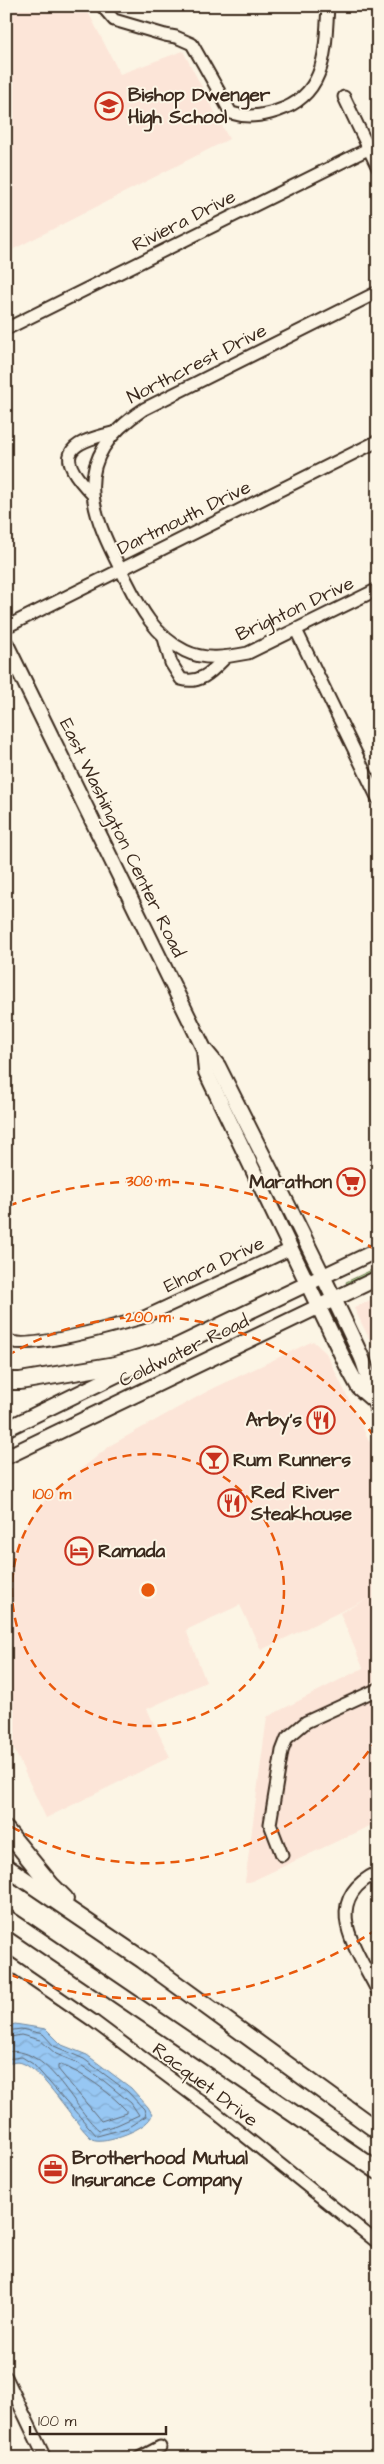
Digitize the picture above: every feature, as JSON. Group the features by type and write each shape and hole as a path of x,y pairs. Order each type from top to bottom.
{"highway":[{"path":"6,1381 20,1381 116,1364 170,1349"},
{"path":"6,1830 51,1886 99,1932"},
{"path":"6,1867 99,1932 143,1960 378,2131"},
{"path":"6,1918 378,2171"}],"main road":[{"name":"East Washington Center Road","path":"6,644 204,1049 218,1066 323,1276 362,1358 371,1383 375,1405"},
{"name":"East Washington Center Road","path":"204,1049 206,1072 318,1307 359,1388 375,1405"},
{"name":"Coldwater Road","path":"6,1429 378,1250"},
{"name":"Coldwater Road","path":"6,1457 378,1278"}],"street":[{"path":"102,6 114,20 165,36 176,37 192,44 231,113 244,117 264,115 288,107 312,90 324,57 328,6"},
{"path":"344,97 373,146 378,168"},
{"name":"Riviera Drive","path":"6,329 373,146"},
{"name":"Northcrest Drive","path":"120,569 102,532 92,494 95,472 102,450 112,433 144,409 378,292"},
{"path":"92,494 74,475 69,463 71,453 78,443 112,433"},
{"name":"Dartmouth Drive","path":"6,627 378,441"},
{"name":"Brighton Drive","path":"120,569 151,625 164,638 186,652 197,656 226,657 248,653 378,589"},
{"path":"296,630 378,799"},
{"name":"Brighton Drive","path":"164,638 170,664 181,679 194,681 201,679 226,657"},
{"name":"Elnora Drive","path":"6,1338 9,1341 33,1344 142,1318 291,1249"},
{"path":"282,1855 270,1824 282,1750 287,1738 306,1722 378,1689"},
{"path":"378,1872 355,1886 348,1900 346,1919 353,1941 378,1992"},
{"name":"Racquet Drive","path":"6,1961 92,2020 215,2112 378,2243"},
{"path":"6,2377 45,2458"},
{"path":"139,2458 160,2446"}],"shaded area":[{"name":"Bishop Dwenger High School","path":"6,6 85,6 120,74 183,51 229,139 6,253"},
{"path":"378,1296 378,1356 354,1308"},
{"path":"313,1341 326,1353 378,1459 378,1822 250,1882 245,1882 267,1717 363,1668 340,1613 373,1596 261,1650 240,1605 186,1630 206,1682 147,1709 170,1757 46,1818 6,1732 6,1566 21,1532 48,1496 111,1445 208,1391"}],"green space":[{"path":"378,1267 378,1270 347,1285 346,1282"}],"water":[{"path":"15,2024 46,2029 62,2045 87,2055 131,2088 148,2107 152,2114 150,2119 136,2130 126,2134 106,2140 92,2139 49,2086 30,2068 20,2062 6,2064 6,2027"}],"place":[{"name":"Bishop Dwenger High School","path":"109,106"},
{"name":"Marathon","path":"351,1182"},
{"name":"Arby's","path":"321,1420"},
{"name":"Rum Runners","path":"214,1460"},
{"name":"Red River Steakhouse","path":"232,1503"},
{"name":"Ramada","path":"79,1551"},
{"name":"Brotherhood Mutual Insurance Company","path":"53,2169"}]}
